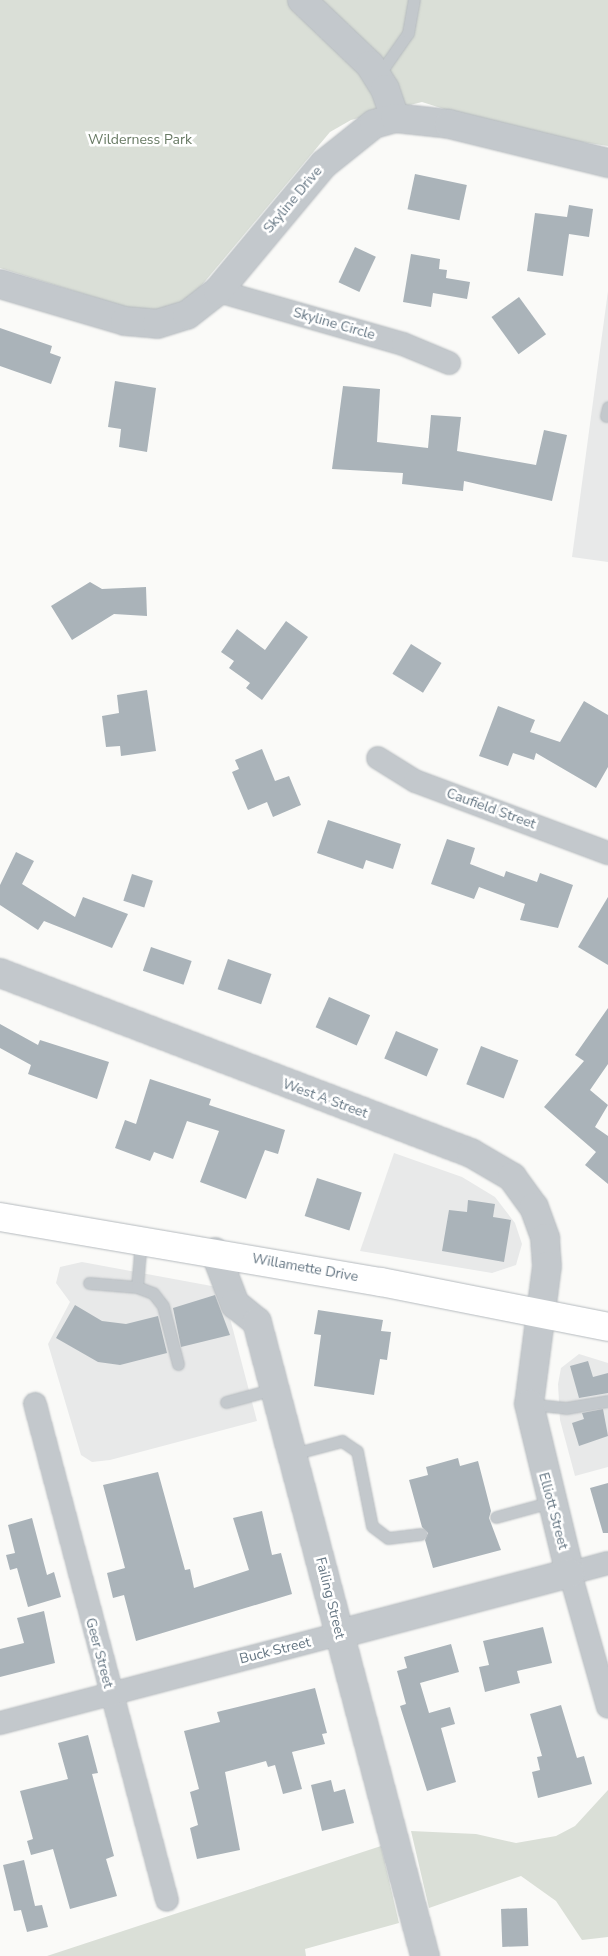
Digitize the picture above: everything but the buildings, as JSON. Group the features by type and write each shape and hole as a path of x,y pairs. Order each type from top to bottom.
{"main road":[{"name":"Willamette Drive","path":"0,1217 215,1252 538,1311 608,1327"}],"street":[{"path":"302,0 339,31 378,76 395,118"},
{"name":"Skyline Drive","path":"0,284 144,324 187,315 218,291 324,164 374,124 395,118 449,124 608,163"},
{"name":"Skyline Circle","path":"218,291 403,344 449,363"},
{"name":"Caufield Street","path":"378,758 415,781 608,853"},
{"name":"West A Street","path":"0,973 496,1165 529,1197 545,1238 547,1266 538,1311"},
{"name":"Failing Street","path":"215,1252 235,1304 257,1322 425,1956"},
{"name":"Elliott Street","path":"538,1311 529,1404 551,1502 608,1707"},
{"name":"Geer Street","path":"35,1404 110,1694 167,1900"},
{"name":"Buck Street","path":"0,1723 608,1563"}],"lane":[{"path":"378,76 408,33 414,0"},
{"path":"137,1287 141,1240"},
{"path":"89,1283 137,1287 154,1293 164,1306 178,1364"},
{"path":"226,1402 276,1388"},
{"path":"529,1404 566,1408 608,1400"},
{"path":"293,1454 342,1441 357,1451 372,1526 388,1538 421,1534"},
{"path":"496,1517 551,1502"}],"shaded area":[{"path":"608,291 608,562 572,557"},
{"path":"394,1153 462,1177 495,1197 515,1223 522,1244 516,1265 492,1273 360,1251"},
{"path":"82,1262 217,1287 226,1303 257,1421 110,1460 92,1462 81,1455 48,1344 70,1302 56,1283 60,1267"},
{"path":"579,1354 608,1363 608,1467 575,1476 560,1420 558,1384 561,1368"}],"green space":[{"name":"Wilderness Park","path":"0,0 608,0 608,146 516,132 422,102 351,120 330,132 191,298 168,311 141,312 0,268"},
{"path":"608,1790 608,1937 582,1940 556,1901 521,1876 429,1908 411,1831 476,1834 516,1843 556,1836 575,1826"},
{"path":"381,1846 399,1923 305,1949 306,1956 47,1956"}]}
